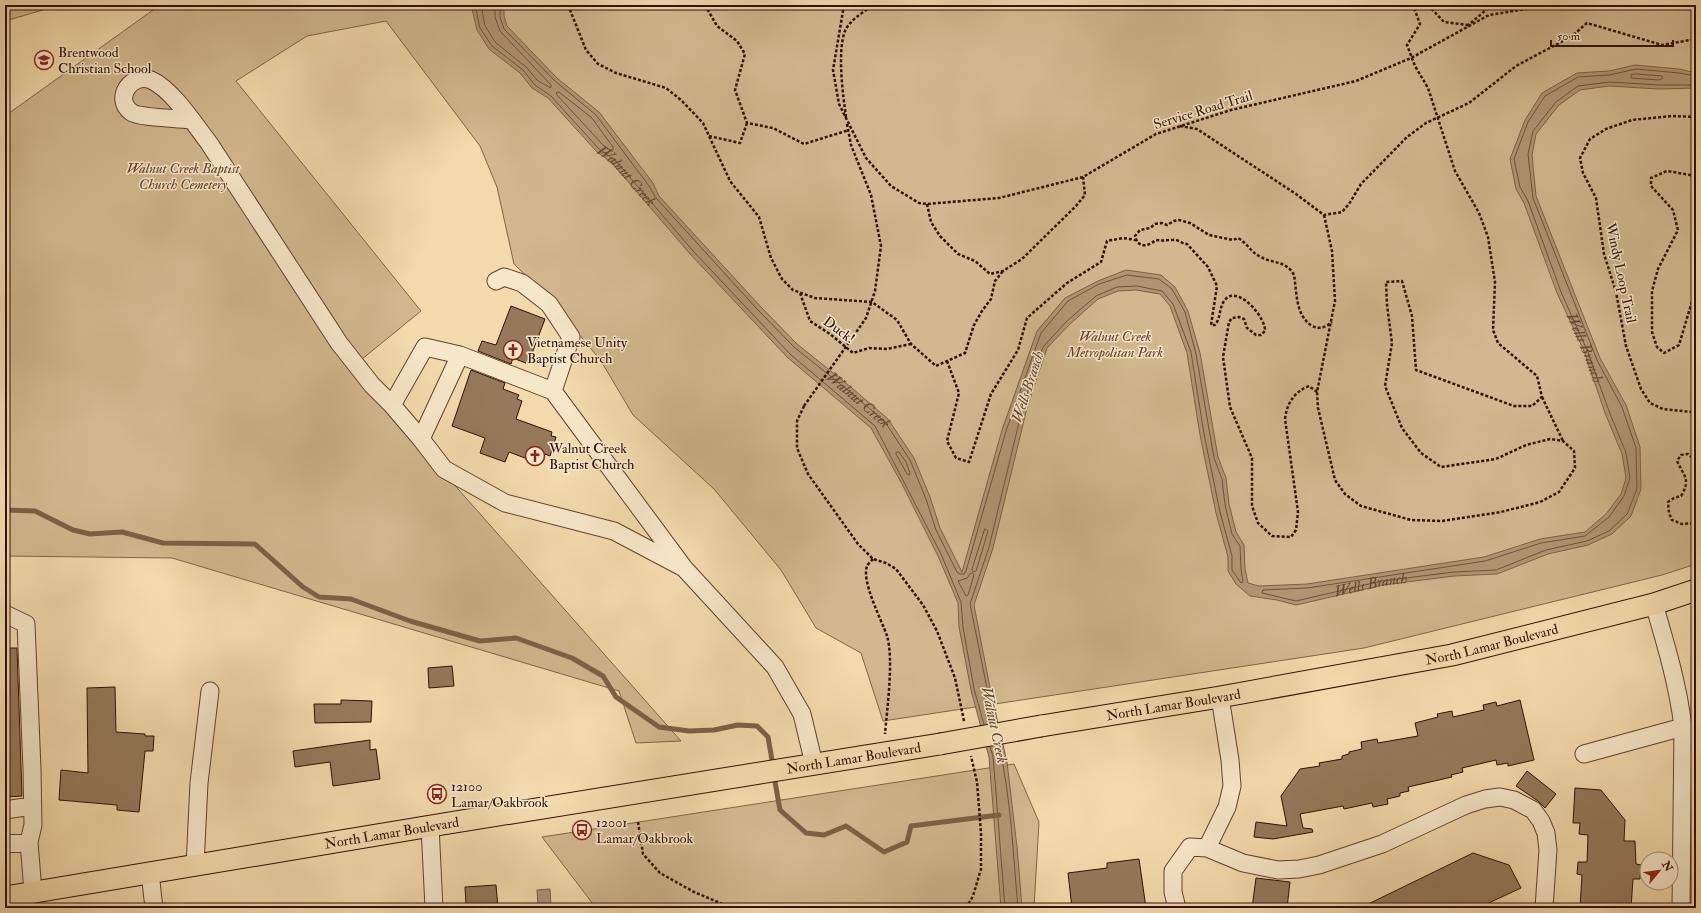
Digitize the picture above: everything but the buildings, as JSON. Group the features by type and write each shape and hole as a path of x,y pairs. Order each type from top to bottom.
{"main road":[{"name":"North Lamar Boulevard","path":"5,897 430,826 940,744 1220,697 1452,655 1654,604 1696,590"}],"street":[{"path":"191,120 209,143 339,343 372,385 392,405 444,469 505,503 614,530 684,568"},
{"path":"496,281 504,277 522,283 549,304 571,337 553,391"},
{"path":"392,405 425,347 460,355 553,391 684,568 775,667 802,714 811,765"},
{"path":"421,439 460,355"},
{"path":"1654,604 1680,700 1683,727 1681,908"},
{"path":"5,614 26,624 33,824 29,842 33,892"},
{"path":"195,866 199,783 210,691"},
{"path":"1207,848 1227,807 1232,786 1230,760 1220,697"},
{"path":"1584,754 1683,727"},
{"path":"1177,908 1174,892 1173,871 1190,848 1207,848 1243,863 1278,870 1299,869 1319,865 1382,844 1466,805 1485,799 1500,797 1514,800 1533,810 1541,821 1546,833 1548,850 1544,908"},
{"path":"5,810 32,806"},
{"path":"430,826 434,908"},
{"path":"5,844 29,842"},
{"path":"150,873 152,904 154,908"}],"path":[{"path":"568,5 586,50 598,64 616,73 666,88 681,100 703,123 730,181 759,217 771,258 782,279 794,290 815,298 872,302 898,320 911,344 936,366 965,353 974,325 991,299 996,281 1003,271"},
{"path":"705,5 718,26 737,41 744,54 735,90 747,123 740,143 709,136"},
{"name":"Service Road Trail","path":"844,5 833,70 838,104 850,130 866,158 891,186 919,203 927,204 999,198 1083,177 1156,134 1231,110 1356,81 1412,58 1489,15 1551,5"},
{"path":"847,121 841,88 842,51 845,30 862,12 875,5"},
{"path":"1179,126 1197,129 1296,194 1324,215 1332,251 1335,301 1317,392 1318,408 1336,480 1345,494 1361,506 1412,520 1442,521 1501,512 1540,502 1559,492 1575,468 1574,451 1563,441 1542,397 1537,376 1498,343 1493,330 1495,282 1488,237 1479,213 1455,171 1428,88 1412,58 1407,45 1420,24 1413,5"},
{"path":"1428,5 1444,22 1468,25"},
{"path":"1460,31 1492,5"},
{"path":"1324,215 1342,212 1349,204 1361,184 1407,137 1426,123 1470,103 1516,66 1572,36 1587,23 1662,45 1696,39"},
{"name":"Windy Loop Trail","path":"1696,117 1672,116 1632,120 1606,129 1590,139 1580,158 1583,173 1596,198 1604,254 1616,292 1626,346 1641,389 1650,403 1663,409 1691,412 1696,414"},
{"path":"747,123 773,128 804,144 850,130 851,145 871,195 881,246 876,292 866,318 804,406 797,421 797,448 808,474 858,544 873,559 886,563 896,570 923,605 936,631 955,678 964,722"},
{"name":"Windy Loop Trail","path":"1696,176 1667,171 1651,178 1651,186 1673,210 1678,230 1658,269 1652,291 1652,332 1657,347 1664,353 1679,345 1696,288"},
{"path":"927,204 931,222 940,236 958,254 975,261 990,274 1003,271 1022,259 1076,206 1085,196 1083,177"},
{"path":"1136,240 1136,236 1140,230 1146,230 1158,223 1168,226 1174,220 1190,223 1209,235 1233,240 1238,238 1244,241 1252,251 1259,256 1282,264 1292,270 1294,274 1299,308 1306,322 1316,328 1326,327 1332,322"},
{"path":"947,361 959,393 948,441 956,458 969,462 991,394 1018,350 1027,318 1067,283 1101,262 1107,241 1123,238 1136,240 1139,244 1146,246 1156,240 1164,242 1174,239 1187,244 1208,267 1217,286 1211,325 1215,325 1219,320 1221,308 1224,302 1228,297 1233,296 1240,297 1252,306 1263,320 1264,332 1262,335 1256,335 1247,328 1244,319 1239,317 1232,318 1229,322 1223,357 1230,407 1252,458 1252,506 1258,523 1272,536 1291,537 1296,530 1298,512 1285,419 1286,407 1301,389 1309,386 1317,392"},
{"path":"1542,397 1532,406 1514,406 1416,370 1412,316 1402,281 1386,282 1387,305 1392,343 1385,386 1402,428 1421,453 1442,467 1496,459 1526,445 1550,439 1563,441"},
{"name":"Duck!","path":"800,292 810,321 830,334 853,353 869,348 887,349 911,344"},
{"path":"1696,461 1688,454 1681,455 1677,461 1685,474 1687,481 1681,496 1668,502 1669,513 1672,520 1682,524 1696,523"},
{"path":"873,559 867,566 866,576 870,592 882,620 888,640 889,684 885,734"},
{"path":"966,908 973,896 981,869 981,833 978,798 970,752"},
{"path":"638,822 643,854 660,873 694,892 732,908"}],"green space":[{"path":"5,5 60,5 5,21"},
{"name":"Walnut Creek Metropolitan Park","path":"160,5 1696,5 1696,564 1662,575 1364,648 883,721 861,653 816,628 781,570 714,489 633,415 601,361 551,300 514,264 497,187 480,146 386,21 307,36 236,81 421,311 351,368 681,741 636,743 619,691 172,558 5,556 5,116"},
{"path":"1014,764 1039,822 1034,908 596,908 542,837"}],"water":[{"path":"471,5 504,5 504,16 507,26 557,78 599,112 653,183 659,196 760,306 797,344 888,419 914,458 930,497 940,528 962,572 1002,430 1037,331 1065,298 1098,281 1126,270 1161,275 1175,287 1188,311 1200,353 1218,457 1226,478 1229,504 1236,532 1244,545 1245,569 1248,583 1259,586 1307,584 1484,557 1540,539 1585,532 1606,514 1621,494 1626,478 1622,454 1605,413 1584,351 1557,293 1524,203 1516,189 1510,159 1525,120 1542,93 1577,73 1609,71 1635,65 1679,69 1696,73 1696,88 1659,89 1609,86 1580,90 1559,105 1536,134 1532,155 1536,196 1600,358 1626,405 1640,447 1641,489 1631,516 1612,534 1588,545 1548,554 1497,574 1454,576 1383,585 1296,605 1277,600 1250,596 1236,584 1228,571 1228,557 1216,513 1200,435 1187,353 1170,306 1160,294 1136,290 1118,291 1098,299 1070,324 1047,348 1027,408 993,548 974,605 991,693 1007,762 1017,847 1022,908 1001,908 989,757 971,690 959,627 958,603 938,556 902,484 871,428 787,357 691,255 612,163 597,152 548,98 532,88 520,73 489,49 477,30"},
{"path":"550,889 551,906 538,907 537,890"}],"waterway":[{"path":"5,510 35,511 73,530 90,534 122,532 163,543 255,544 303,587 319,597 351,599 410,621 480,641 516,638 572,658 603,676 616,697 659,727 689,731 714,730 738,725 757,726 768,737 773,766"},
{"path":"774,776 780,810 806,833 824,835 846,826 884,852 907,842 911,826 999,815"}],"place":[{"name":"Brentwood Christian School","path":"44,60"},
{"name":"Vietnamese Unity Baptist Church","path":"513,350"},
{"name":"Walnut Creek Baptist Church","path":"535,456"},
{"name":"12100 Lamar/Oakbrook","path":"437,794"},
{"name":"12001 Lamar/Oakbrook","path":"582,830"}],"park label":[{"name":"Walnut Creek Baptist Church Cemetery","path":"183,176"}],"water label":[{"name":"Walnut Creek","path":"627,175"},
{"name":"Wells Branch","path":"1586,347"},
{"name":"Wells Branch","path":"1028,387"},
{"name":"Walnut Creek","path":"857,401"},
{"name":"Wells Branch","path":"1370,583"},
{"name":"Walnut Creek","path":"994,725"}]}
